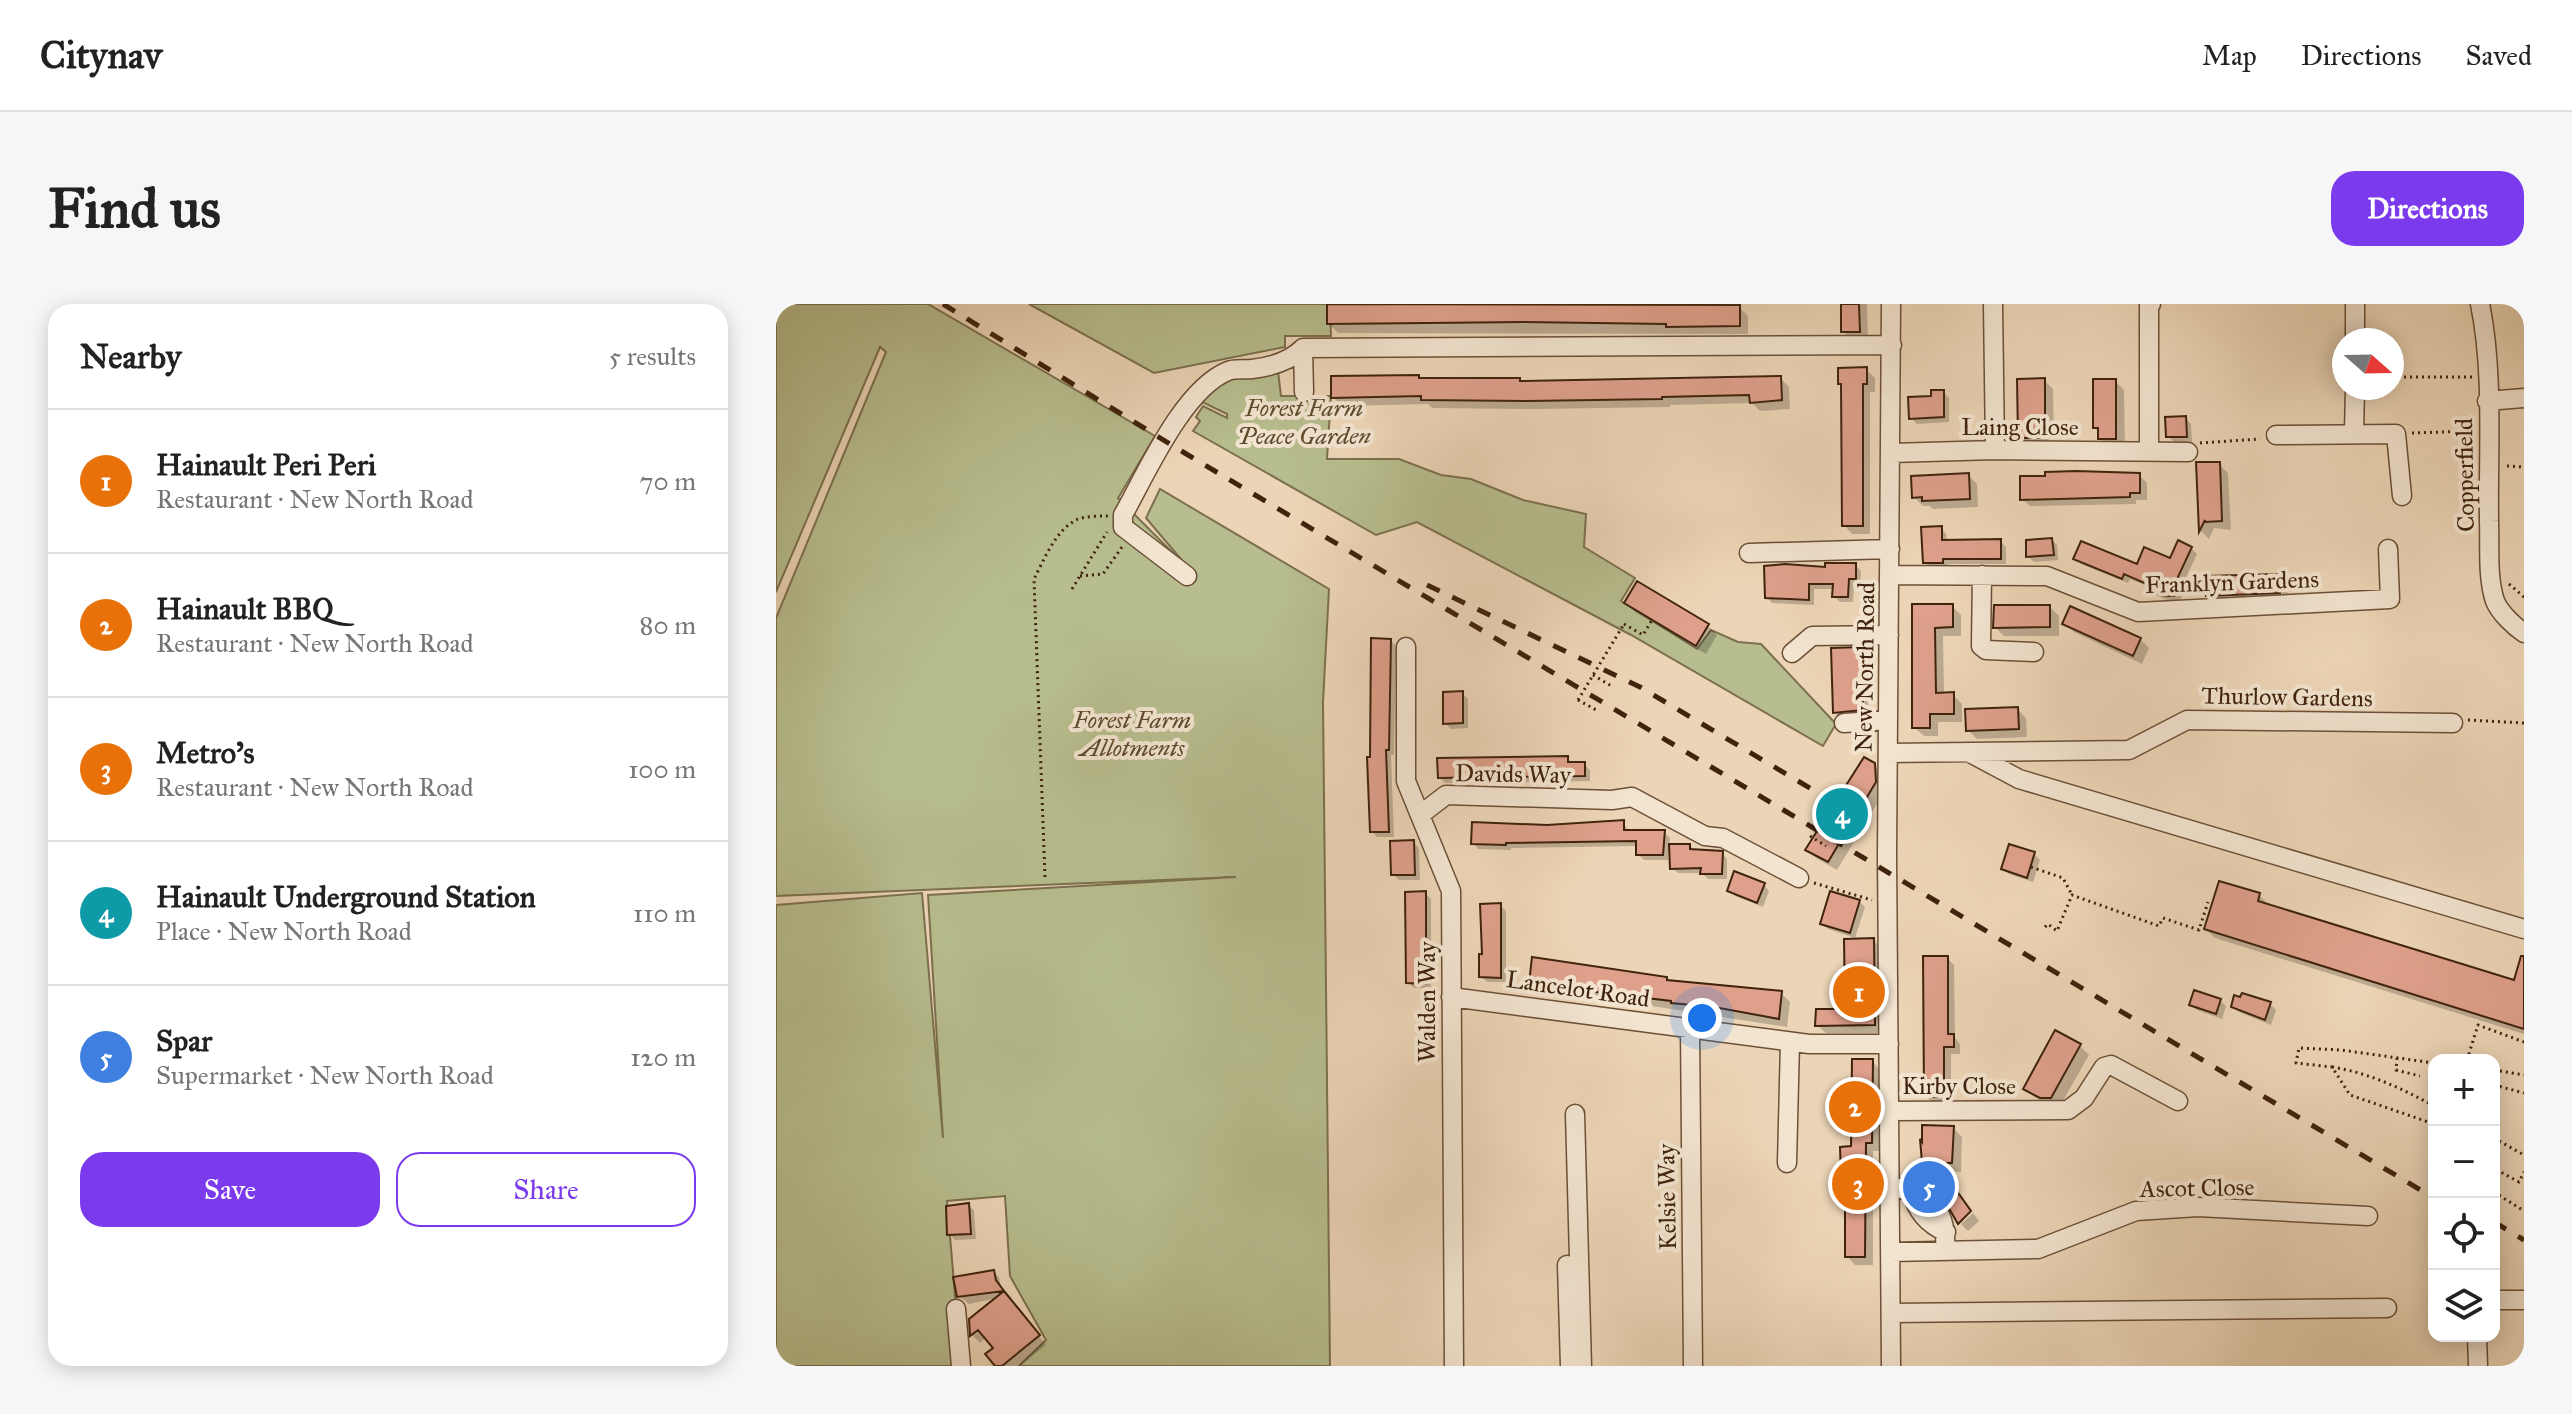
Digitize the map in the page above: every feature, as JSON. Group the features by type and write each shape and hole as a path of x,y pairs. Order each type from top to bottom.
{"street":[{"name":"New North Road","path":"1891,304 1888,720 1891,1366"},
{"path":"1993,304 1995,450"},
{"path":"2149,452 2151,304"},
{"path":"2355,304 2355,328"},
{"name":"Copperfield","path":"2480,304 2486,332 2488,377 2490,567 2496,603 2515,627 2524,633"},
{"path":"1187,576 1123,527 1120,516 1184,407 1209,382 1230,370 1254,369 1277,363 1294,357 1303,348 1892,345"},
{"path":"1303,348 1304,392"},
{"path":"2487,401 2524,398"},
{"path":"2354,432 2355,400"},
{"path":"2276,435 2396,434 2402,496"},
{"name":"Laing Close","path":"1891,453 1995,450 2188,452"},
{"path":"1749,553 1890,549"},
{"name":"Franklyn Gardens","path":"1889,575 2047,576 2138,612 2390,599 2388,549"},
{"path":"1982,575 1981,646 1986,650 2034,652"},
{"path":"1792,653 1812,636 1889,635"},
{"name":"Walden Way","path":"1406,647 1406,781 1451,891 1454,1366"},
{"path":"1844,723 1888,720"},
{"name":"Thurlow Gardens","path":"1888,753 2129,750 2187,720 2453,723"},
{"path":"1972,754 2019,779 2524,929"},
{"name":"Davids Way","path":"1420,815 1446,795 1612,800 1632,797 1705,836 1723,838 1799,878"},
{"name":"Lancelot Road","path":"1451,997 1790,1042 1889,1044"},
{"name":"Kelsie Way","path":"1690,1028 1693,1366"},
{"path":"1787,1163 1790,1042"},
{"name":"Kirby Close","path":"1890,1111 2068,1110 2084,1098 2104,1067 2111,1065 2178,1101"},
{"path":"1570,1366 1571,1120 1582,1366"},
{"path":"1890,1185 1929,1200 1943,1217 1946,1241"},
{"name":"Ascot Close","path":"1890,1252 1946,1241 2038,1249 2136,1211 2198,1207 2368,1216"},
{"path":"2500,1300 2524,1300"},
{"path":"1891,1313 2387,1308"},
{"path":"956,1309 961,1366"},
{"path":"2477,1342 2478,1366"}],"path":[{"path":"2404,377 2488,377"},
{"path":"2396,434 2488,430"},
{"path":"2188,452 2196,444 2254,441 2276,435"},
{"path":"2503,465 2524,467"},
{"path":"1045,877 1034,579 1048,552 1074,521 1091,516 1120,516"},
{"path":"1072,589 1120,516"},
{"path":"1080,576 1103,574 1132,535"},
{"path":"1598,711 1578,700 1624,624 1643,635 1652,620"},
{"path":"1593,675 1613,687"},
{"path":"2453,723 2466,719 2524,723"},
{"path":"1826,812 1840,821"},
{"path":"1810,836 1826,846"},
{"path":"2031,867 2063,878 2072,895 2159,926 2163,918 2199,930 2208,902"},
{"path":"1799,878 1888,905"},
{"path":"2045,927 2048,924 2057,931 2072,895"},
{"path":"2469,1054 2478,1025 2524,1042"},
{"path":"2428,1062 2341,1050 2299,1048 2296,1063 2369,1076 2428,1103"},
{"path":"2397,1058 2396,1070 2420,1076"},
{"path":"2332,1067 2350,1095 2428,1122"},
{"path":"2500,1071 2524,1075"},
{"path":"2500,1087 2524,1093"},
{"path":"2500,1141 2524,1155"},
{"path":"2500,1172 2519,1182 2524,1172"},
{"path":"2500,1196 2524,1211"}],"green space":[{"name":"Forest Farm Allotments","path":"776,304 928,304 1155,436 1118,498 1191,571 1146,518 1160,489 1329,589 1323,702 1330,1366 1019,1366 1046,1340 1010,1276 1005,1196 947,1201 961,1366 776,1366 776,905 922,893 943,1138 928,895 1236,877 776,896 776,618 886,352 880,347 776,592"},
{"path":"1029,304 1330,304 1331,336 1285,336 1285,347 1154,373"},
{"name":"Forest Farm Peace Garden","path":"1278,371 1281,396 1331,396 1327,459 1399,459 1441,475 1471,479 1523,500 1586,514 1584,547 1635,578 1621,601 1697,649 1711,630 1738,642 1761,644 1836,724 1823,746 1631,635 1417,522 1376,535 1193,431 1200,421 1196,417 1203,406 1227,418 1227,414 1200,401 1215,382"}],"building":[{"path":"1327,304 1740,305 1740,326 1523,322 1327,324"},
{"path":"1841,304 1859,304 1860,332 1841,332"},
{"path":"1867,367 1867,384 1863,384 1863,526 1842,526 1841,384 1838,384 1838,368"},
{"path":"1419,375 1419,378 1520,378 1520,381 1781,376 1782,400 1750,403 1749,395 1527,401 1421,400 1421,396 1331,398 1331,376"},
{"path":"2045,378 2045,427 2040,427 2040,438 2018,438 2017,379"},
{"path":"2093,379 2116,379 2116,439 2098,439 2098,428 2093,428"},
{"path":"1931,390 1944,390 1944,417 1909,419 1908,397 1931,396"},
{"path":"2186,416 2187,437 2166,437 2165,417"},
{"path":"2196,462 2220,462 2222,521 2205,520 2199,532"},
{"path":"2076,471 2140,473 2140,493 2130,493 2130,497 2020,500 2020,476"},
{"path":"1969,473 1970,499 1922,501 1922,497 1912,498 1911,476"},
{"path":"1942,526 1942,540 2001,539 2001,559 1943,559 1943,563 1923,563 1921,527"},
{"path":"2052,538 2054,555 2026,557 2026,540"},
{"path":"2178,540 2192,547 2176,581 2180,582 2174,596 2162,596 2154,593 2156,588 2124,574 2122,579 2073,559 2081,541 2137,564 2144,547 2170,558"},
{"path":"1825,563 1856,563 1856,579 1849,579 1848,597 1832,597 1833,584 1809,584 1809,600 1765,598 1764,566 1825,567"},
{"path":"2279,574 2280,593 2206,596 2206,576"},
{"path":"1637,581 1709,624 1696,646 1624,603"},
{"path":"1912,604 1953,604 1953,627 1935,628 1936,693 1954,692 1954,714 1930,714 1930,728 1912,728"},
{"path":"1994,605 2050,605 2050,627 1993,628"},
{"path":"2070,606 2141,638 2133,656 2062,624"},
{"path":"1371,638 1391,639 1389,750 1386,750 1389,832 1370,832 1367,757 1370,757"},
{"path":"1862,647 1863,710 1833,713 1831,648"},
{"path":"1463,691 1463,723 1443,724 1443,692"},
{"path":"2018,707 2019,729 1966,731 1965,709"},
{"path":"1568,756 1568,762 1585,762 1585,776 1438,778 1437,758"},
{"path":"1864,757 1875,763 1876,782 1828,862 1805,850"},
{"path":"1624,820 1624,830 1665,830 1663,855 1636,855 1636,841 1471,844 1472,822 1547,825"},
{"path":"1414,840 1415,875 1391,875 1390,841"},
{"path":"1669,844 1690,844 1690,849 1723,851 1722,874 1700,874 1701,868 1670,869"},
{"path":"2009,844 2035,852 2027,878 2001,869"},
{"path":"1734,871 1765,883 1757,903 1727,891"},
{"path":"2219,881 2260,893 2258,901 2514,980 2521,956 2524,956 2524,1029 2204,929"},
{"path":"1426,891 1426,984 1406,983 1405,892"},
{"path":"1830,891 1860,900 1850,933 1820,924"},
{"path":"1501,903 1501,978 1479,977 1479,954 1482,954 1480,904"},
{"path":"1874,938 1875,1025 1815,1026 1816,1009 1845,1009 1844,939"},
{"path":"1923,956 1948,956 1948,1034 1954,1034 1954,1047 1944,1047 1944,1097 1924,1097"},
{"path":"1532,957 1667,977 1667,980 1782,991 1779,1019 1714,1007 1529,984"},
{"path":"2194,990 2221,999 2216,1014 2189,1005"},
{"path":"2242,993 2271,1002 2265,1020 2231,1007 2234,995 2240,997"},
{"path":"2055,1030 2081,1044 2051,1098 2040,1098 2023,1089"},
{"path":"1852,1059 1873,1059 1872,1143 1866,1143 1865,1257 1845,1257 1845,1175 1841,1175 1840,1147 1851,1146"},
{"path":"1922,1125 1954,1126 1952,1163 1937,1163 1971,1211 1958,1224 1943,1198 1924,1185 1920,1139 1922,1142"},
{"path":"969,1203 971,1234 947,1235 946,1206"},
{"path":"994,1270 996,1280 1004,1291 957,1297 953,1277"},
{"path":"1004,1291 1040,1335 1002,1366 995,1366 985,1354 993,1348 978,1330 970,1336 969,1319"}],"railway":[{"path":"943,304 1183,452 2428,1194"},
{"path":"1427,585 1640,687 1840,806"},
{"path":"2500,1226 2524,1240"}],"place":[{"name":"Hainault Underground Station","path":"1842,814"},
{"name":"Hainault Peri Peri","path":"1859,992"},
{"name":"Hainault BBQ","path":"1855,1107"},
{"name":"Metro's","path":"1858,1184"},
{"name":"Spar","path":"1929,1187"}]}
